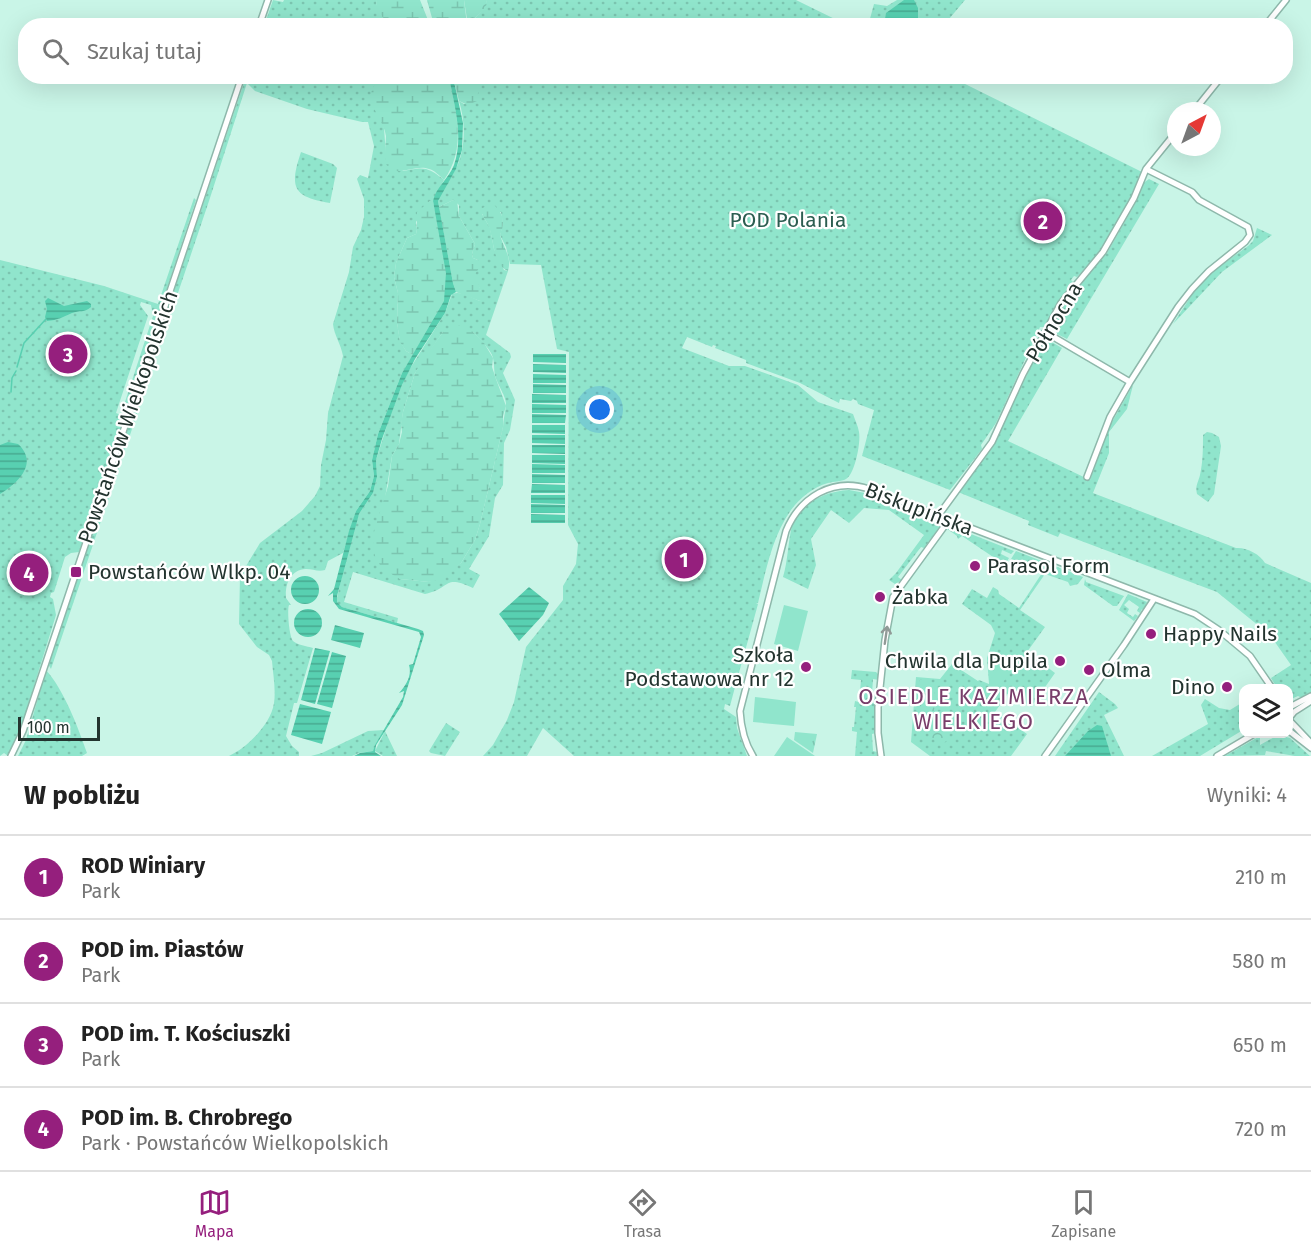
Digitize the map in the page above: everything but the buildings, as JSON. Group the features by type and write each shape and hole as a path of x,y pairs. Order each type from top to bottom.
{"street":[{"path":"262,18 268,0"},
{"path":"1271,18 1286,0"},
{"name":"Powstańców Wielkopolskich","path":"11,756 23,731 239,84"},
{"path":"1201,102 1216,84"},
{"name":"Północna","path":"938,516 992,442 1061,303 1103,252 1131,204 1146,169 1167,143"},
{"path":"1087,477 1110,417 1130,382 1192,289 1250,236 1248,227 1199,200 1192,192 1146,169"},
{"path":"1045,332 1130,382"},
{"name":"Biskupińska","path":"753,756 742,730 741,701 784,536 794,514 808,499 832,487 850,485 869,489 1195,615 1250,656 1268,684"},
{"path":"881,756 878,733 881,671 891,603 897,590 949,520"},
{"path":"1045,756 1124,645 1154,598"},
{"path":"1293,705 1311,696"},
{"path":"1293,713 1311,701"},
{"path":"1293,723 1311,743"},
{"path":"1293,733 1311,748"},
{"path":"1217,756 1246,738"}],"green space":[{"path":"273,0 283,2 284,0 376,0 378,9 384,18 267,18"},
{"path":"376,0 420,0 427,18 383,18 377,11"},
{"path":"427,0 464,0 466,18 432,18"},
{"path":"464,0 487,0 486,7 475,18 467,18"},
{"path":"487,0 796,0 833,18 475,18 485,7"},
{"path":"897,0 965,0 950,18 870,18 874,4 887,6"},
{"path":"244,84 247,84 51,669 48,664"},
{"path":"248,84 380,84 386,154 403,171 425,169 444,180 433,201 430,201 416,222 416,234 407,238 396,263 394,277 398,293 397,323 400,341 406,351 413,355 402,373 378,434 372,460 374,476 370,491 356,511 343,553 328,561 325,570 306,569 296,572 292,575 286,588 286,598 291,605 289,605 288,612 289,629 293,641 313,648 297,703 294,703 286,736 299,752 299,756 229,756 250,741 263,727 272,711 275,698 272,661 269,655 257,647 239,624 240,576 260,543 302,511 320,486 328,413 343,356 333,324 349,272 353,247 364,217 364,199 357,179 360,175 368,178 374,146 368,122 307,109 255,91"},
{"path":"450,84 457,117 458,142 451,168 444,180 429,169 398,171 386,165 386,136 371,96 375,85"},
{"path":"455,84 479,84 477,101 468,105 459,101"},
{"name":"POD Polania","path":"476,84 965,84 1142,172 1131,200 1102,250 1077,277 1074,276 1071,280 1073,282 1044,327 1040,327 996,423 981,445 982,449 950,490 862,456 874,410 858,404 853,399 851,401 840,399 839,403 800,383 746,363 746,360 715,348 716,346 712,347 687,337 682,348 729,366 745,366 798,385 818,402 853,414 859,432 857,457 849,476 844,480 817,487 803,497 784,520 774,543 730,706 725,704 724,709 736,717 737,728 747,756 574,756 543,728 527,756 483,756 493,745 507,720 514,702 526,647 563,600 563,586 576,564 578,544 568,525 569,352 557,349 541,265 510,264 500,235 503,224 501,212 482,214 490,228 494,249 504,270 508,271 486,335 510,353 511,357 503,373 515,400 510,430 504,443 503,485 495,498 489,536 469,569 480,575 473,588 452,582 425,594 353,572 344,602 398,618 397,623 342,607 336,602 352,532 359,514 373,493 377,477 376,460 406,375 445,313 452,294 463,294 480,301 481,292 474,274 478,260 473,258 472,254 475,244 459,216 459,205 453,200 439,207 438,201 461,156 464,128 459,101 464,104 475,101","holes":["443,332 473,332 492,355 496,378 506,403 503,427 475,540 461,563 429,582 400,579 375,532 384,504 392,456 399,444 403,412 415,373"]},
{"path":"301,152 333,164 337,168 330,203 308,198 297,189 295,174"},
{"path":"1149,179 1159,184 1067,339 1051,331 1050,328 1064,303 1107,253 1135,204 1142,184"},
{"path":"194,198 196,200 127,411 124,405 153,316 151,305 141,302 140,305 148,316 116,413 121,415 122,423 79,552 65,557 54,592 51,593 50,597 53,599 56,615 17,741 8,756 4,753 0,756 0,260 104,286 158,304"},
{"path":"453,200 457,201 459,216 475,244 473,258 482,264 475,274 483,297 480,301 456,292 453,283 439,207"},
{"path":"433,201 444,252 447,291 438,315 413,355 406,351 400,342 397,323 398,293 394,277 396,263 407,238 416,234 417,212"},
{"path":"494,205 502,215 503,227 500,235 508,257 508,271 499,263 489,227 481,209"},
{"path":"1257,228 1272,235 1222,272 1173,324 1195,290 1212,272 1253,241"},
{"path":"455,326 464,326 473,332 484,343 493,358 492,367 506,406 503,427 480,524 475,540 461,563 441,579 429,582 400,579 380,565 375,556 374,532 388,486 392,456 399,444 403,412 415,373 443,332"},
{"path":"1050,341 1062,348 1008,441 1090,480 1108,429 1133,385 1127,409 1109,432 1109,453 1093,493 1236,548 1248,550 1265,563 1311,583 1311,694 1302,698 1298,696 1293,698 1293,684 1275,684 1271,678 1291,665 1270,635 1217,592 1060,533 1058,537 1028,525 1029,521 958,492 991,449 1042,344"},
{"path":"1207,432 1219,437 1221,446 1214,494 1208,502 1197,494 1196,489 1202,465 1203,435"},
{"path":"849,490 865,493 878,502 888,502 903,507 903,511 927,521 929,518 939,521 941,525 898,577 902,580 895,584 889,580 924,535 889,510 864,508 849,523 831,510 811,539 816,565 808,589 783,577 792,526 801,511 823,496"},
{"path":"948,525 1014,551 1011,554 1002,550 1001,554 1009,558 1005,565 962,536 958,539 946,528"},
{"path":"1016,551 1083,577 1078,584 1070,586 1068,582 1045,574 1020,610 1045,627 1027,652 1055,673 1031,707 1009,692 995,712 1027,734 1011,756 930,756 911,742 916,677 940,679 952,664 978,681 989,684 987,658 995,633 991,625 962,604 972,589 987,598 993,587 1019,608 1042,573 1011,559"},
{"path":"1085,579 1086,582 1124,596 1117,606 1113,606 1084,585"},
{"path":"1128,594 1147,602 1140,613 1137,611 1139,607 1129,600 1124,605 1129,609 1127,613 1133,617 1135,614 1138,616 1134,621 1119,610"},
{"path":"784,605 808,611 798,651 774,644"},
{"path":"1001,665 1011,671 999,688 989,682"},
{"path":"46,670 65,698 75,721 87,753 82,756 18,756 26,740"},
{"path":"852,670 876,672 879,675 879,680 873,679 872,694 879,695 876,733 872,734 873,751 877,752 877,756 855,756 857,732 852,731 852,727 854,727 855,701 859,702 861,680 851,679"},
{"path":"926,679 934,688 934,708 937,711 951,712 948,740 940,745 929,733 923,718 922,698 918,685 920,680"},
{"path":"1099,692 1118,708 1104,715 1124,756 1055,756"},
{"path":"755,697 796,702 794,726 753,722"},
{"path":"1205,699 1219,708 1230,710 1239,704 1239,732 1200,756 1152,756 1208,724 1201,705"},
{"path":"446,723 460,732 445,756 431,753 429,751"},
{"path":"384,730 373,751 352,756 311,756 368,731"},
{"path":"385,731 397,756 383,756 375,751"},
{"path":"795,732 817,734 813,753 794,740"},
{"path":"787,737 815,756 774,756"},
{"path":"1256,738 1260,738 1260,745 1273,738 1290,738 1310,756 1266,751 1265,755 1225,756"}],"shaded area":[{"path":"904,0 914,0 918,8 918,18 885,18 886,13"},
{"path":"450,84 455,84 463,123 462,150 456,169 438,201 456,292 451,295 445,313 415,359 402,385 376,460 377,477 373,493 359,514 337,596 337,602 342,607 418,629 423,631 424,635 402,705 376,745 375,752 381,756 354,756 373,751 375,745 403,697 404,691 399,693 408,679 409,665 413,664 421,637 419,632 339,609 333,601 333,593 328,596 334,589 356,511 370,491 374,476 372,460 378,434 402,373 444,301 446,273 433,201 454,165 458,143 457,121"},
{"path":"48,298 64,306 87,301 91,307 47,321 45,301"},
{"path":"533,354 566,354 566,363 533,362"},
{"path":"533,364 566,365 566,373 533,372"},
{"path":"533,374 566,375 566,383 533,383"},
{"path":"533,384 566,385 566,393 533,393"},
{"path":"532,394 566,395 566,403 532,403"},
{"path":"532,404 566,405 566,413 532,413"},
{"path":"532,414 566,415 565,423 532,423"},
{"path":"532,425 565,425 565,434 532,433"},
{"path":"532,435 565,435 565,444 532,443"},
{"path":"8,442 18,444 24,451 27,458 26,465 19,478 0,494 0,445"},
{"path":"532,445 565,445 565,454 532,453"},
{"path":"532,455 565,455 565,464 532,463"},
{"path":"532,464 565,465 565,473 532,473"},
{"path":"532,474 565,475 565,483 532,483"},
{"path":"532,484 565,485 565,493 531,493"},
{"path":"531,495 565,495 565,504 531,503"},
{"path":"531,504 565,505 565,513 531,513"},
{"path":"531,514 565,515 565,523 531,523"},
{"path":"305,576 315,580 319,590 315,600 305,604 295,600 291,590 295,580"},
{"path":"529,587 549,603 543,615 519,641 499,614"},
{"path":"308,609 318,613 322,623 318,633 308,637 298,633 294,623 298,613"},
{"path":"335,625 364,633 360,648 331,640"},
{"path":"315,648 330,651 315,704 301,700"},
{"path":"332,652 346,656 332,708 317,704"},
{"path":"300,704 331,712 322,744 291,735"},
{"path":"1097,725 1102,726 1111,756 1065,756 1088,731"}],"waterway":[{"path":"17,367 24,343 46,319"},
{"path":"11,392 12,378 16,371"}],"place":[{"name":"POD im. Piastów","path":"1043,221"},
{"name":"POD im. T. Kościuszki","path":"68,354"},
{"name":"ROD Winiary","path":"684,559"},
{"name":"Parasol Form","path":"975,566"},
{"name":"Powstańców Wlkp. 04","path":"76,572"},
{"name":"POD im. B. Chrobrego","path":"29,573"},
{"name":"Żabka","path":"880,597"},
{"name":"Happy Nails","path":"1151,634"},
{"name":"Chwila dla Pupila","path":"1060,661"},
{"name":"Szkoła Podstawowa nr 12","path":"806,667"},
{"name":"Olma","path":"1089,670"},
{"name":"Dino","path":"1227,687"}],"district":[{"name":"OSIEDLE KAZIMIERZA WIELKIEGO","path":"974,708"}]}
